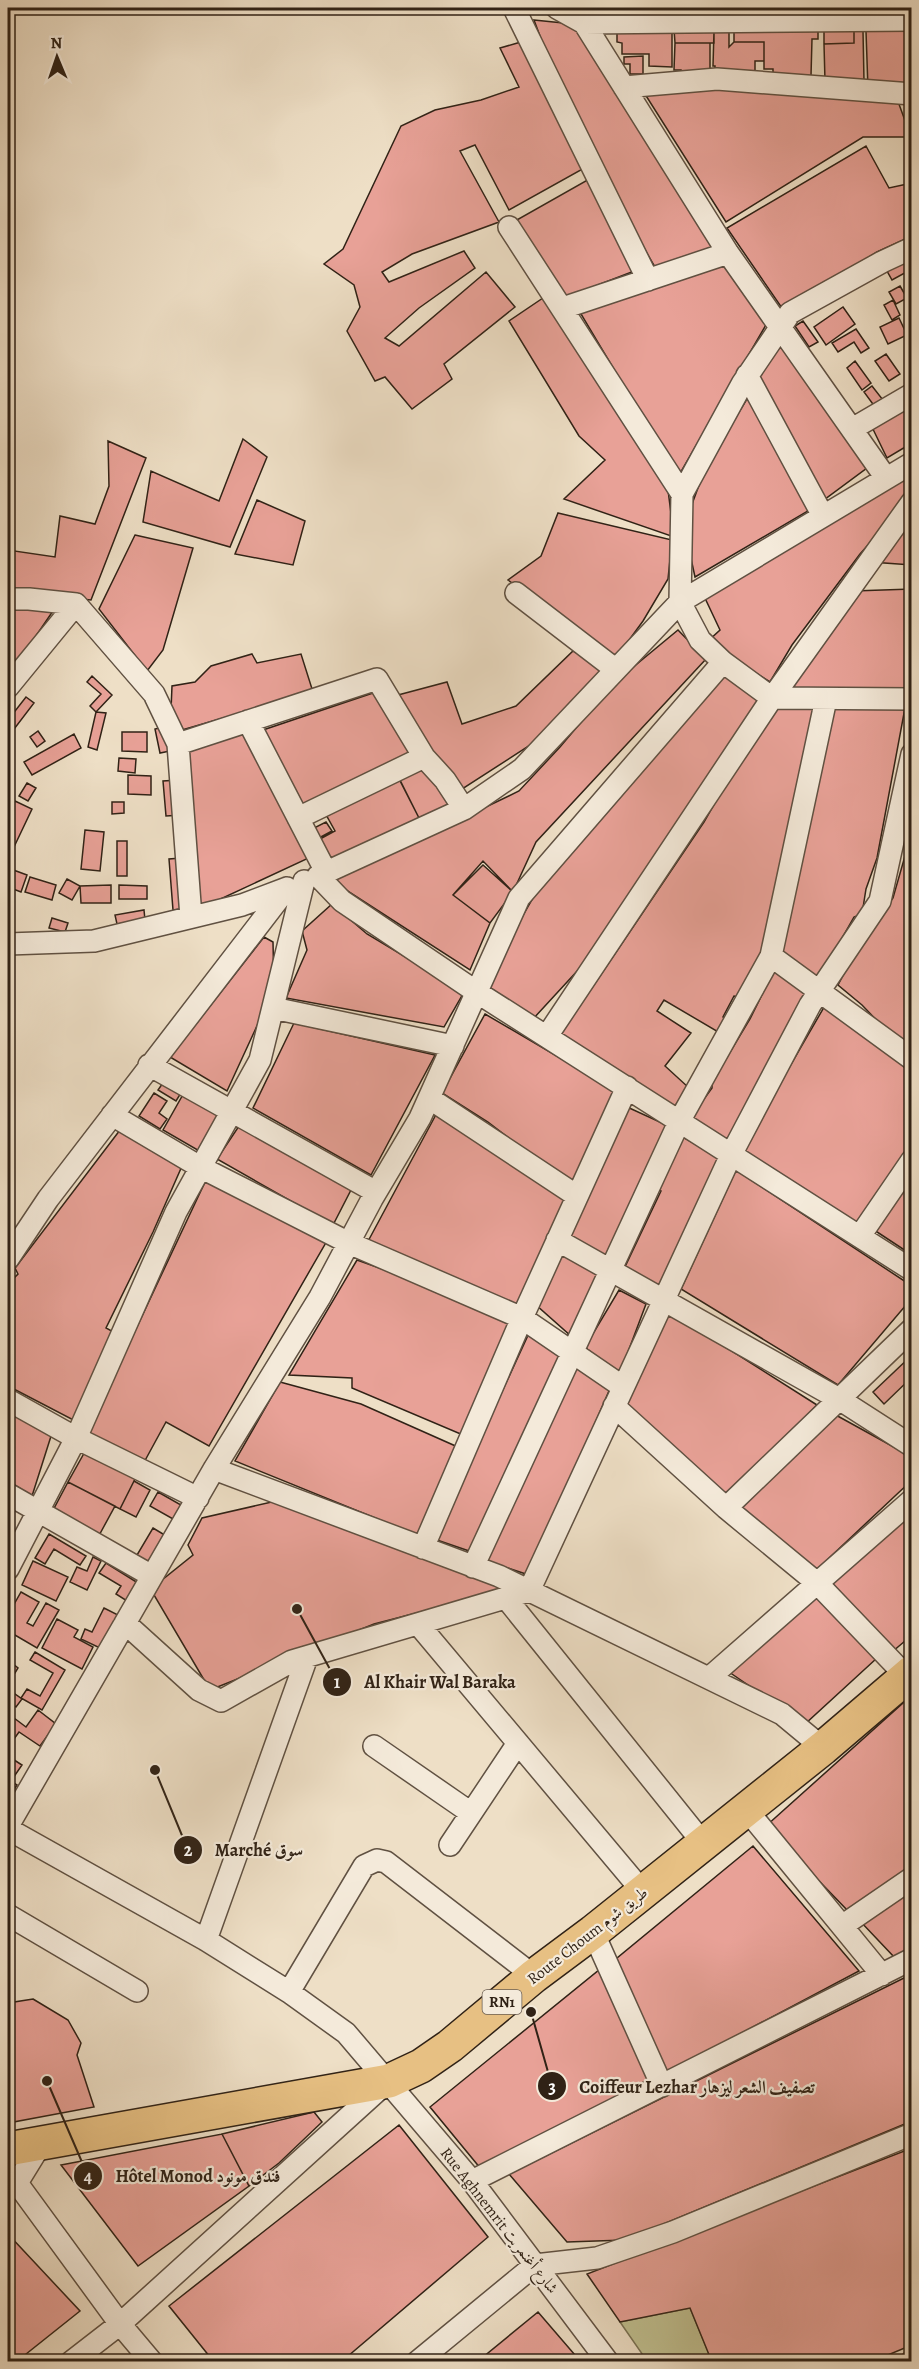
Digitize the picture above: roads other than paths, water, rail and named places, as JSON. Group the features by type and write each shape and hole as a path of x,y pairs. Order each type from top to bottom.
{"highway":[{"name":"Route Choum طريق شوم","path":"8,2149 388,2081 421,2066 450,2046 534,1976 593,1932 823,1748 909,1674"}],"street":[{"path":"514,8 648,280"},
{"path":"557,8 584,23 728,252 886,478"},
{"path":"584,23 912,21"},
{"path":"624,87 717,80 912,94"},
{"path":"509,227 682,494"},
{"path":"912,248 882,261 790,313 747,375 682,494 680,602 700,640 723,662 772,698 912,699"},
{"path":"563,308 728,252"},
{"path":"747,375 824,516"},
{"path":"852,429 912,394"},
{"path":"8,944 94,941 242,905 308,879 464,809 522,769 680,602 912,463"},
{"path":"547,1036 772,698 912,502"},
{"path":"516,593 615,669"},
{"path":"8,599 76,604 154,694 177,744 191,917"},
{"path":"8,687 76,604"},
{"path":"8,1828 214,1469 320,1297 429,1098 475,991 519,898 723,662"},
{"path":"177,744 377,679 424,757 445,780 464,809"},
{"path":"473,1567 680,1120 771,956 826,699"},
{"path":"8,1569 76,1438 176,1212 260,1060 308,879 298,818 248,721"},
{"path":"125,1623 198,1689 221,1701 292,1661 529,1591 732,1154 810,1005 880,901 906,808 912,754"},
{"path":"298,818 424,757"},
{"path":"308,879 475,991 912,1270"},
{"path":"8,1259 48,1199 149,1065 308,879"},
{"path":"771,956 912,1059"},
{"path":"273,1008 453,1046"},
{"path":"149,1065 376,1192"},
{"path":"423,1548 522,1318 627,1086"},
{"path":"429,1098 577,1196"},
{"path":"112,1115 200,1167 349,1242 522,1318 573,1353 619,1396 726,1508 817,1583 909,1674"},
{"path":"860,1236 912,1160"},
{"path":"557,1240 839,1400 912,1446"},
{"path":"726,1508 912,1329"},
{"path":"8,1400 76,1438 198,1498"},
{"path":"214,1469 473,1567 529,1591 782,1714 823,1748"},
{"path":"8,1494 152,1576"},
{"path":"709,1678 912,1500"},
{"path":"506,1598 703,1843"},
{"path":"418,1624 643,1892"},
{"path":"206,1940 307,1657"},
{"path":"450,1845 518,1743"},
{"path":"374,1746 471,1813"},
{"path":"746,1809 882,1975"},
{"name":"Rue Aghnemrit شارع أغنمريت","path":"8,1828 206,1940 288,1992 346,2033 472,2181 608,2361"},
{"path":"288,1992 364,1866 377,1860 386,1862 534,1976"},
{"path":"842,1926 912,1878"},
{"path":"8,1915 136,1991"},
{"path":"593,1932 662,2086"},
{"path":"472,2181 912,1959"},
{"path":"71,2361 120,2324 388,2081"},
{"path":"417,2361 535,2265 597,2258 673,2232 912,2134"},
{"path":"41,2144 12,2184 120,2324 152,2361"}],"place":[{"name":"Al Khair Wal Baraka","path":"297,1609"},
{"name":"Marché سوق","path":"155,1770"},
{"name":"Coiffeur Lezhar تصفيف الشعر ليزهار","path":"531,2012"},
{"name":"Hôtel Monod فندق مونود","path":"47,2081"}]}
